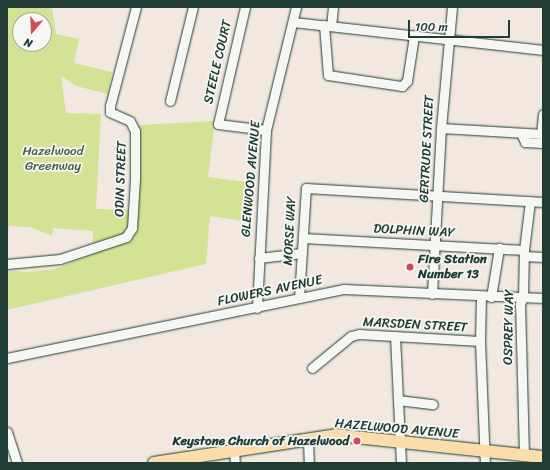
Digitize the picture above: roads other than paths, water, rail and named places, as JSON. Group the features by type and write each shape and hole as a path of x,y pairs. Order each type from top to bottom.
{"main road":[{"name":"HAZELWOOD AVENUE","path":"154,463 336,435 401,442 484,457 524,455 543,457"}],"street":[{"name":"ODIN STREET","path":"7,264 60,259 126,237 132,228 136,179 136,139 130,121 110,112 136,7"},
{"path":"170,101 193,7"},
{"name":"STEELE COURT","path":"245,7 218,124 266,130"},
{"name":"GLENWOOD AVENUE","path":"257,308 266,130 296,7"},
{"path":"333,7 327,26 328,75 402,86 407,81 414,36"},
{"name":"GERTRUDE STREET","path":"432,294 447,40 452,7"},
{"path":"293,22 543,50"},
{"path":"441,128 521,133 542,137 543,114"},
{"name":"MORSE WAY","path":"299,298 306,188 438,196"},
{"path":"438,196 543,202"},
{"name":"OSPREY WAY","path":"524,455 520,304 523,297 524,253 530,201"},
{"name":"DOLPHIN WAY","path":"303,238 498,248 543,257"},
{"path":"491,297 498,248"},
{"path":"259,258 302,253"},
{"name":"FLOWERS AVENUE","path":"7,358 344,289 491,297 543,298"},
{"path":"481,296 480,341 484,457"},
{"name":"MARSDEN STREET","path":"312,368 351,336 359,334 480,341"},
{"path":"395,336 401,463"},
{"path":"398,400 433,404"},
{"path":"7,432 18,463"},
{"path":"308,440 309,463"},
{"path":"234,450 235,463"}],"place":[{"name":"Fire Station Number 13","path":"410,267"},
{"name":"Keystone Church of Hazelwood","path":"357,441"}],"park label":[{"name":"Hazelwood Greenway","path":"53,160"}]}
